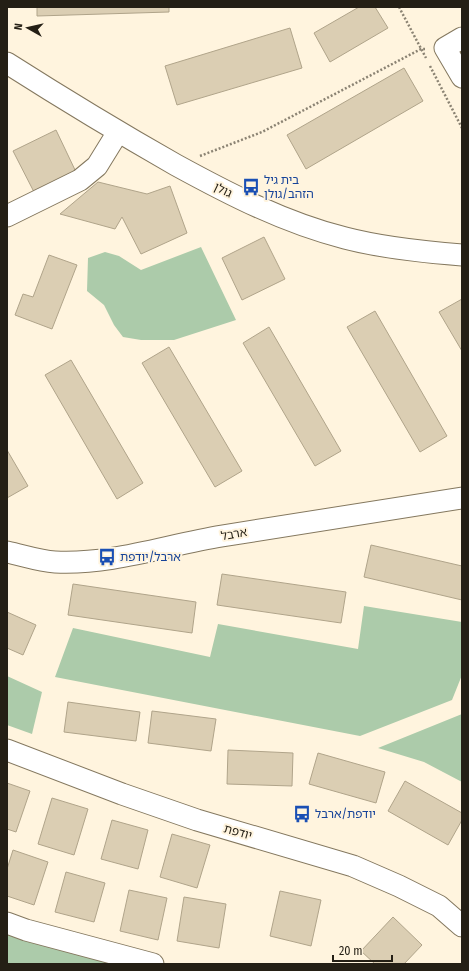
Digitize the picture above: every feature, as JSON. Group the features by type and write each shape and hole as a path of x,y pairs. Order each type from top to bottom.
{"street":[{"path":"454,43 462,77"},
{"name":"גולן","path":"7,63 118,132 212,185 263,209 300,224 345,238 411,251 462,255"},
{"path":"7,216 80,180 97,166 118,132"},
{"name":"ארבל","path":"7,552 54,562 86,561 136,554 196,541 462,498"},
{"name":"יודפת","path":"7,750 122,794 197,820 353,866 440,906 462,926"},
{"path":"7,923 26,930 153,964"}],"path":[{"path":"177,165 262,132 421,49 454,43"}],"green space":[{"path":"201,247 236,320 174,340 141,340 123,337 114,325 104,305 87,291 88,258 105,252 119,256 141,270"},
{"path":"364,606 462,622 462,675 452,700 360,736 55,677 73,628 210,657 218,624 358,649"},
{"path":"7,676 42,692 32,734 7,725"},
{"path":"462,714 462,782 424,762 378,748"},
{"path":"7,919 128,964 7,964"}],"building":[{"path":"37,7 169,7 169,12 37,16"},
{"path":"359,7 375,7 388,28 330,62 314,33"},
{"path":"290,28 302,68 177,105 165,66"},
{"path":"404,68 423,101 306,169 287,135"},
{"path":"56,130 76,172 34,192 13,151"},
{"path":"98,182 147,194 170,186 187,233 141,254 122,217 115,229 60,214"},
{"path":"264,237 285,279 242,300 222,258"},
{"path":"49,255 77,265 52,329 15,315 23,294 33,297"},
{"path":"462,299 462,351 439,312"},
{"path":"375,311 447,436 420,452 347,327"},
{"path":"269,327 341,451 315,466 243,343"},
{"path":"169,347 242,471 215,487 142,363"},
{"path":"71,360 143,483 117,499 45,375"},
{"path":"7,450 28,486 7,498"},
{"path":"371,545 462,566 462,600 364,577"},
{"path":"222,574 346,592 341,623 217,605"},
{"path":"73,584 196,602 192,633 68,615"},
{"path":"7,612 36,625 23,655 7,648"},
{"path":"68,702 140,712 136,741 64,732"},
{"path":"152,711 216,719 211,751 148,743"},
{"path":"228,750 293,753 292,786 227,784"},
{"path":"318,753 385,772 376,803 309,784"},
{"path":"405,781 462,813 462,820 448,845 388,811"},
{"path":"7,783 30,791 16,832 7,829"},
{"path":"52,798 88,809 74,855 38,844"},
{"path":"112,820 148,830 138,869 101,859"},
{"path":"172,834 210,845 197,888 160,877"},
{"path":"13,850 48,862 34,905 7,896 7,869"},
{"path":"66,872 105,883 94,922 55,912"},
{"path":"129,890 167,898 158,940 120,931"},
{"path":"280,891 321,900 311,946 270,936"},
{"path":"184,897 226,904 219,948 177,941"},
{"path":"393,917 422,945 404,964 375,964 361,951"}],"place":[{"name":"בית גיל הזהב/גולן","path":"251,187"},
{"name":"ארבל/יודפת","path":"107,557"},
{"name":"יודפת/ארבל","path":"302,814"}]}
